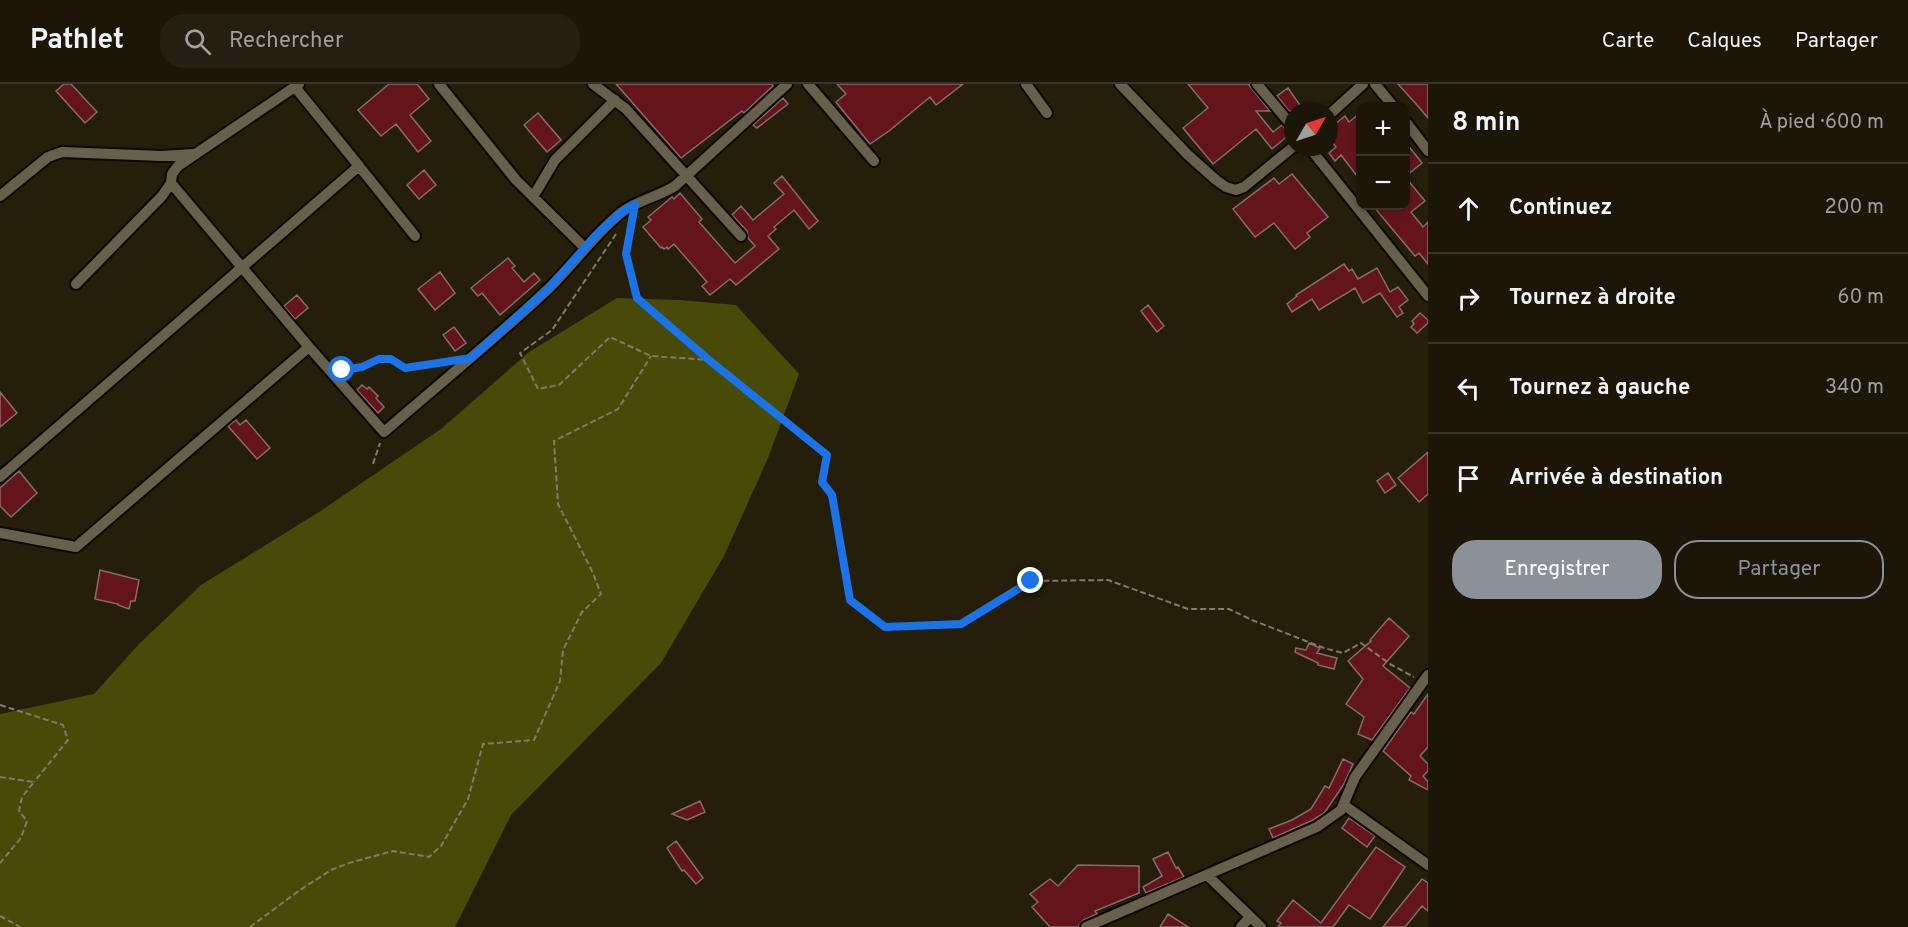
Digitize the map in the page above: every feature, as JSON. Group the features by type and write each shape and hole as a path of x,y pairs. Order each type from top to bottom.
{"street":[{"path":"439,84 516,180 585,248"},
{"path":"593,84 626,109 741,237"},
{"path":"171,183 384,432 548,289 615,218 635,204 663,194 787,84"},
{"path":"808,84 874,161"},
{"path":"1026,84 1047,113"},
{"path":"1120,84 1188,154 1226,188 1236,190 1244,187 1284,154"},
{"path":"1257,84 1284,116"},
{"path":"1338,107 1363,84"},
{"path":"1375,84 1390,102"},
{"path":"76,284 152,207 171,183 172,174 178,166 297,86 415,236"},
{"path":"533,197 555,160 615,100"},
{"path":"1410,127 1428,151"},
{"path":"0,196 48,157 62,152 161,156 194,154"},
{"path":"1316,156 1428,296"},
{"path":"0,477 358,166"},
{"path":"0,533 76,547 309,347"},
{"path":"1086,927 1317,827 1341,810 1355,777 1426,679"},
{"path":"1344,805 1428,865"},
{"path":"1207,875 1261,927"},
{"path":"1241,927 1250,916"}],"path":[{"path":"635,204 626,254 637,298 709,360 827,455 822,482 832,495 850,600 885,627 961,624 1031,581 1108,580 1188,609 1228,609 1324,648 1343,653 1361,643 1390,664 1426,679"},
{"path":"616,233 552,330 520,352 538,389 559,385 610,337 651,356 709,360"},
{"path":"250,927 300,890 331,870 349,862 393,851 429,857 441,846 468,799 483,744 534,740 560,681 563,650 582,612 601,594 593,573 558,504 554,441 618,409 651,356"},
{"path":"342,370 362,367 379,359 391,359 405,368 471,358"},
{"path":"373,464 384,432"},
{"path":"0,705 63,725 68,740 22,797 19,811 27,821 21,838 0,863"},
{"path":"0,777 34,782"},
{"path":"0,916 20,927"}],"shaded area":[{"path":"617,298 736,305 799,374 768,458 724,556 661,663 511,815 455,927 0,927 0,714 94,694 138,645 201,585 319,512 441,429 529,352"}],"building":[{"path":"64,84 71,84 97,112 85,123 56,91"},
{"path":"389,84 417,84 429,99 410,115 431,141 418,152 396,124 381,136 358,110"},
{"path":"616,84 772,84 773,86 744,113 742,111 681,158"},
{"path":"837,84 963,84 936,105 930,97 870,144 836,102 846,94"},
{"path":"1188,84 1248,84 1270,111 1256,111 1273,132 1282,125 1284,139 1272,149 1256,129 1213,164 1183,128 1208,108"},
{"path":"1398,84 1428,84 1428,118 1417,105"},
{"path":"1288,88 1298,102 1284,102 1284,105 1277,96"},
{"path":"783,98 788,104 757,128 753,125"},
{"path":"538,113 561,140 547,152 524,125"},
{"path":"1345,116 1349,122 1356,116 1356,175 1341,155 1335,161 1331,156 1338,156 1338,122"},
{"path":"1410,148 1422,163 1410,173"},
{"path":"424,170 436,185 419,199 407,185"},
{"path":"1292,174 1328,217 1307,233 1310,237 1295,249 1274,223 1255,237 1233,209 1274,178 1279,184"},
{"path":"782,176 818,221 809,229 794,210 774,227 776,229 768,236 779,249 736,285 730,279 710,295 702,286 707,282 674,244 668,249 667,247 661,248 643,227 651,220 648,217 680,193 702,219 699,222 735,263 755,246 748,238 747,231 732,215 741,206 753,220 784,194 774,183"},
{"path":"1410,183 1425,201 1411,212 1423,227 1428,222 1428,264 1419,253 1415,256 1376,210 1410,210"},
{"path":"508,258 515,266 512,268 524,282 534,273 540,280 500,315 482,293 478,296 471,288"},
{"path":"1344,264 1349,271 1352,269 1358,279 1377,268 1390,292 1398,287 1408,300 1399,307 1403,313 1397,317 1380,293 1363,303 1355,288 1319,310 1312,299 1292,312 1287,304 1296,295"},
{"path":"440,272 455,293 435,310 418,289"},
{"path":"297,295 308,308 295,319 284,306"},
{"path":"1148,305 1164,326 1157,332 1141,311"},
{"path":"1420,313 1428,320 1428,323 1417,333 1411,327 1414,324 1412,321"},
{"path":"454,327 466,343 455,351 443,335"},
{"path":"362,385 367,389 369,387 378,396 376,398 384,407 378,413 357,390"},
{"path":"0,392 17,413 0,427"},
{"path":"236,420 240,425 246,420 270,448 257,459 228,426"},
{"path":"1428,452 1428,494 1419,502 1398,478"},
{"path":"19,471 37,493 11,517 0,506 0,488"},
{"path":"1388,473 1396,485 1385,493 1377,481"},
{"path":"100,570 139,580 135,601 131,601 129,609 95,599"},
{"path":"1389,618 1409,636 1383,666 1410,688 1372,740 1358,734 1364,717 1346,704 1363,679 1348,661 1371,641"},
{"path":"1309,643 1320,648 1317,653 1337,658 1334,669 1318,665 1295,652 1296,648 1306,650"},
{"path":"1428,694 1428,747 1420,756 1428,764 1428,771 1423,776 1428,782 1428,790 1409,780 1411,776 1383,751 1411,712 1414,714"},
{"path":"1343,759 1353,764 1344,784 1325,812 1273,838 1269,829 1311,809 1325,786 1329,788"},
{"path":"700,801 705,812 687,820 672,814"},
{"path":"1349,818 1375,836 1367,847 1342,828"},
{"path":"676,841 703,878 696,884 684,870 682,871 667,848"},
{"path":"1376,847 1405,867 1370,919 1349,905 1333,927 1278,927 1281,923 1277,921 1293,900 1321,923"},
{"path":"1168,852 1176,868 1178,867 1184,877 1146,893 1143,887 1162,876 1153,859"},
{"path":"1078,865 1139,866 1139,893 1095,911 1097,914 1083,920 1078,927 1050,927 1032,907 1038,902 1030,894 1050,879 1058,886"},
{"path":"1422,879 1428,883 1428,911 1422,906 1405,927 1383,927"},
{"path":"1168,914 1188,927 1160,927"}],"route":[{"path":"342,370 362,367 379,359 391,359 405,368 471,358 548,289 598,233 623,211 635,204 626,254 637,298 709,360 827,455 822,482 832,495 850,600 885,627 961,624 1031,581"}]}
